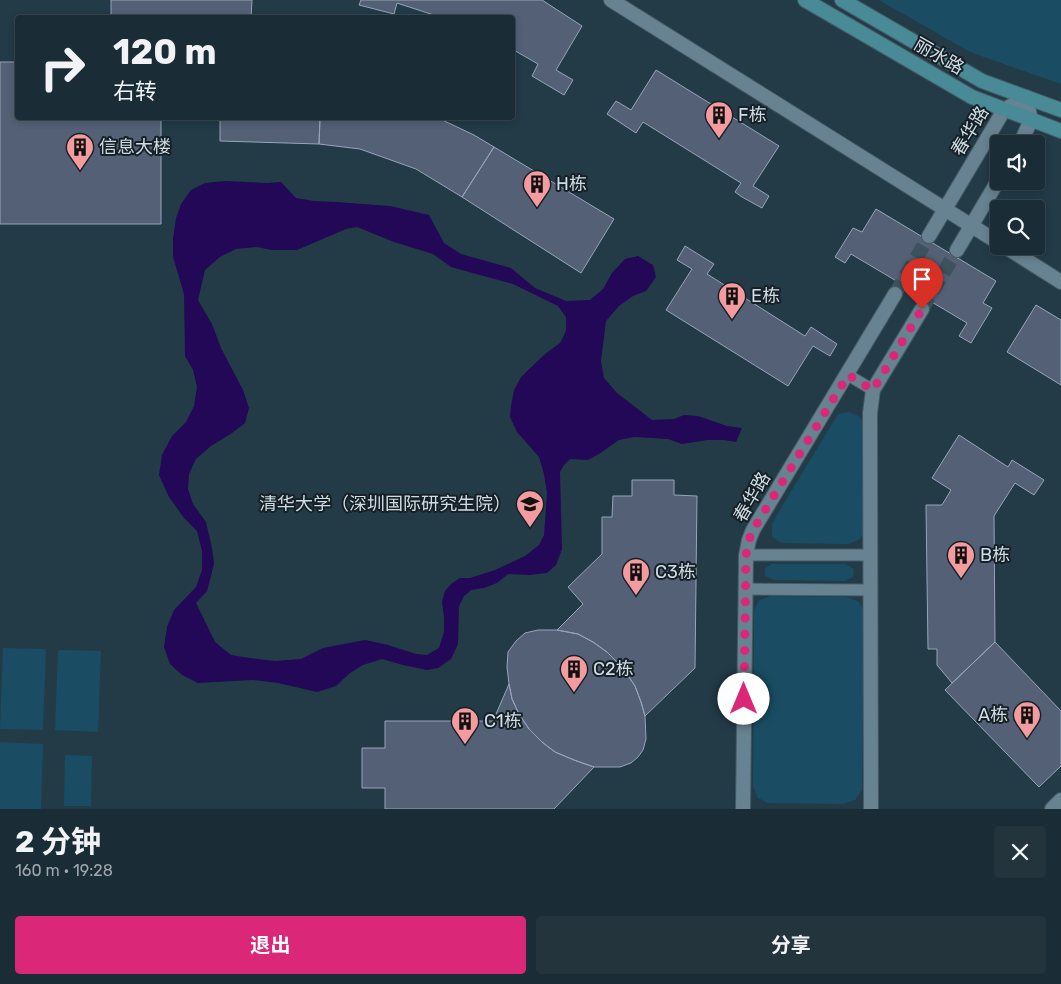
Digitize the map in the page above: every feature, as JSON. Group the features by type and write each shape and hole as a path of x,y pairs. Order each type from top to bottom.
{"main road":[{"name":"丽水路","path":"805,0 972,97 1061,131"},
{"name":"丽水路","path":"842,0 982,81 1061,110"}],"street":[{"path":"611,0 990,238"},
{"path":"1024,135 1031,120 1026,97"},
{"name":"春华路","path":"929,236 1004,110 1026,97"},
{"path":"956,250 992,190"},
{"path":"1018,255 1061,282"},
{"name":"春华路","path":"743,809 745,589 746,555 749,540 753,530 895,294"},
{"path":"872,809 870,414 873,390 922,309"},
{"path":"1052,809 1061,800"}],"lane":[{"path":"848,375 873,390"},
{"path":"746,555 871,555"},
{"path":"745,589 871,590"}],"shaded area":[{"path":"879,0 1061,0 1061,84 970,52"},
{"path":"226,181 281,182 296,198 390,206 429,215 444,243 461,254 511,268 535,288 566,301 590,300 603,289 612,273 625,259 638,256 653,265 656,277 646,291 633,296 619,306 606,321 601,361 604,378 617,393 652,420 674,419 684,415 698,416 727,426 742,428 736,442 707,440 682,444 668,439 634,437 619,440 588,460 570,459 560,472 562,549 556,565 547,573 530,575 508,574 497,583 471,590 464,596 459,606 458,644 451,659 438,668 427,670 382,659 363,665 350,673 336,686 317,692 278,683 253,680 198,683 182,675 170,664 164,647 167,627 174,610 196,587 202,570 202,551 197,531 184,518 169,497 159,475 162,455 172,436 186,422 194,406 197,387 193,370 185,356 184,294 173,257 173,238 176,218 181,204 191,190 205,183","holes":["357,227 394,242 433,254 451,267 513,284 558,306 566,317 566,331 560,343 545,354 521,377 514,390 511,406 510,417 517,432 539,457 544,474 547,493 544,535 539,545 525,556 495,570 470,578 460,578 451,584 445,591 442,602 444,632 439,648 427,655 416,654 365,640 323,648 301,659 275,661 231,655 215,642 196,603 207,591 214,564 206,522 193,504 188,489 189,474 196,459 211,446 245,423 249,408 243,390 221,348 212,324 198,300 205,270 220,257 236,249 257,247 272,250 297,250 346,229"]},
{"path":"849,412 859,416 864,423 864,533 859,540 848,544 782,543 772,537 772,524 838,414"},
{"path":"772,564 845,564 854,569 853,577 845,581 774,580 765,576 765,568"},
{"path":"772,596 846,597 858,601 864,610 862,790 855,800 843,804 768,803 758,798 753,787 754,610 759,600"},
{"path":"3,648 46,649 43,730 0,729"},
{"path":"58,650 101,651 98,732 55,730"},
{"path":"0,742 43,744 41,809 0,809"},
{"path":"65,755 92,756 91,806 64,806"}],"building":[{"path":"111,0 252,0 251,15 111,15"},
{"path":"361,0 542,0 582,26 556,70 573,80 564,95 532,76 538,64 515,51 515,15 434,15 397,3 394,14 359,5"},
{"name":"信息大楼","path":"0,62 15,62 15,120 161,120 161,224 0,224"},
{"name":"F栋","path":"656,70 779,146 753,186 769,196 762,208 735,192 741,183 643,122 636,133 607,114 616,101 631,110"},
{"path":"220,120 320,120 319,144 220,141"},
{"path":"320,120 442,120 494,147 462,197 416,169 360,149 319,144"},
{"name":"H栋","path":"494,147 614,219 581,273 462,197"},
{"path":"876,209 996,281 983,303 992,308 971,343 959,336 967,323 851,254 845,263 835,257 853,228 862,232"},
{"name":"E栋","path":"685,246 714,264 707,274 805,336 811,327 837,344 830,356 813,346 788,386 666,310 692,269 677,260"},
{"path":"1036,305 1061,320 1061,385 1007,352"},
{"name":"B栋","path":"959,435 1008,467 1012,460 1044,480 1034,495 1015,483 994,516 995,642 952,683 937,665 937,649 928,649 926,505 942,505 951,490 932,478"},
{"name":"C3栋","path":"632,480 674,480 674,495 697,496 695,668 645,716 635,686 622,667 607,652 578,634 557,630 583,604 568,587 602,554 602,517 612,517 613,496 632,496"},
{"name":"C2栋","path":"538,630 557,630 578,634 607,652 622,667 635,686 645,716 646,739 643,750 631,763 620,767 594,767 555,752 529,729 512,699 507,667 508,652 525,633"},
{"name":"A栋","path":"995,642 1061,711 1061,766 1039,787 945,690"},
{"name":"C1栋","path":"509,684 512,699 519,714 529,729 542,742 555,752 594,767 554,809 385,809 385,788 362,788 362,748 385,748 385,721 493,721"}],"tunnel":[{"path":"895,294 929,236"},
{"path":"922,309 957,250"}],"place":[{"name":"F栋","path":"719,139"},
{"name":"信息大楼","path":"80,171"},
{"name":"H栋","path":"537,208"},
{"name":"E栋","path":"732,320"},
{"name":"清华大学（深圳国际研究生院）","path":"530,528"},
{"name":"B栋","path":"961,579"},
{"name":"C3栋","path":"636,596"},
{"name":"C2栋","path":"574,693"},
{"name":"A栋","path":"1027,739"},
{"name":"C1栋","path":"465,745"}],"route":[{"path":"744,699 746,555 753,530 848,375 873,390 922,309"}]}
